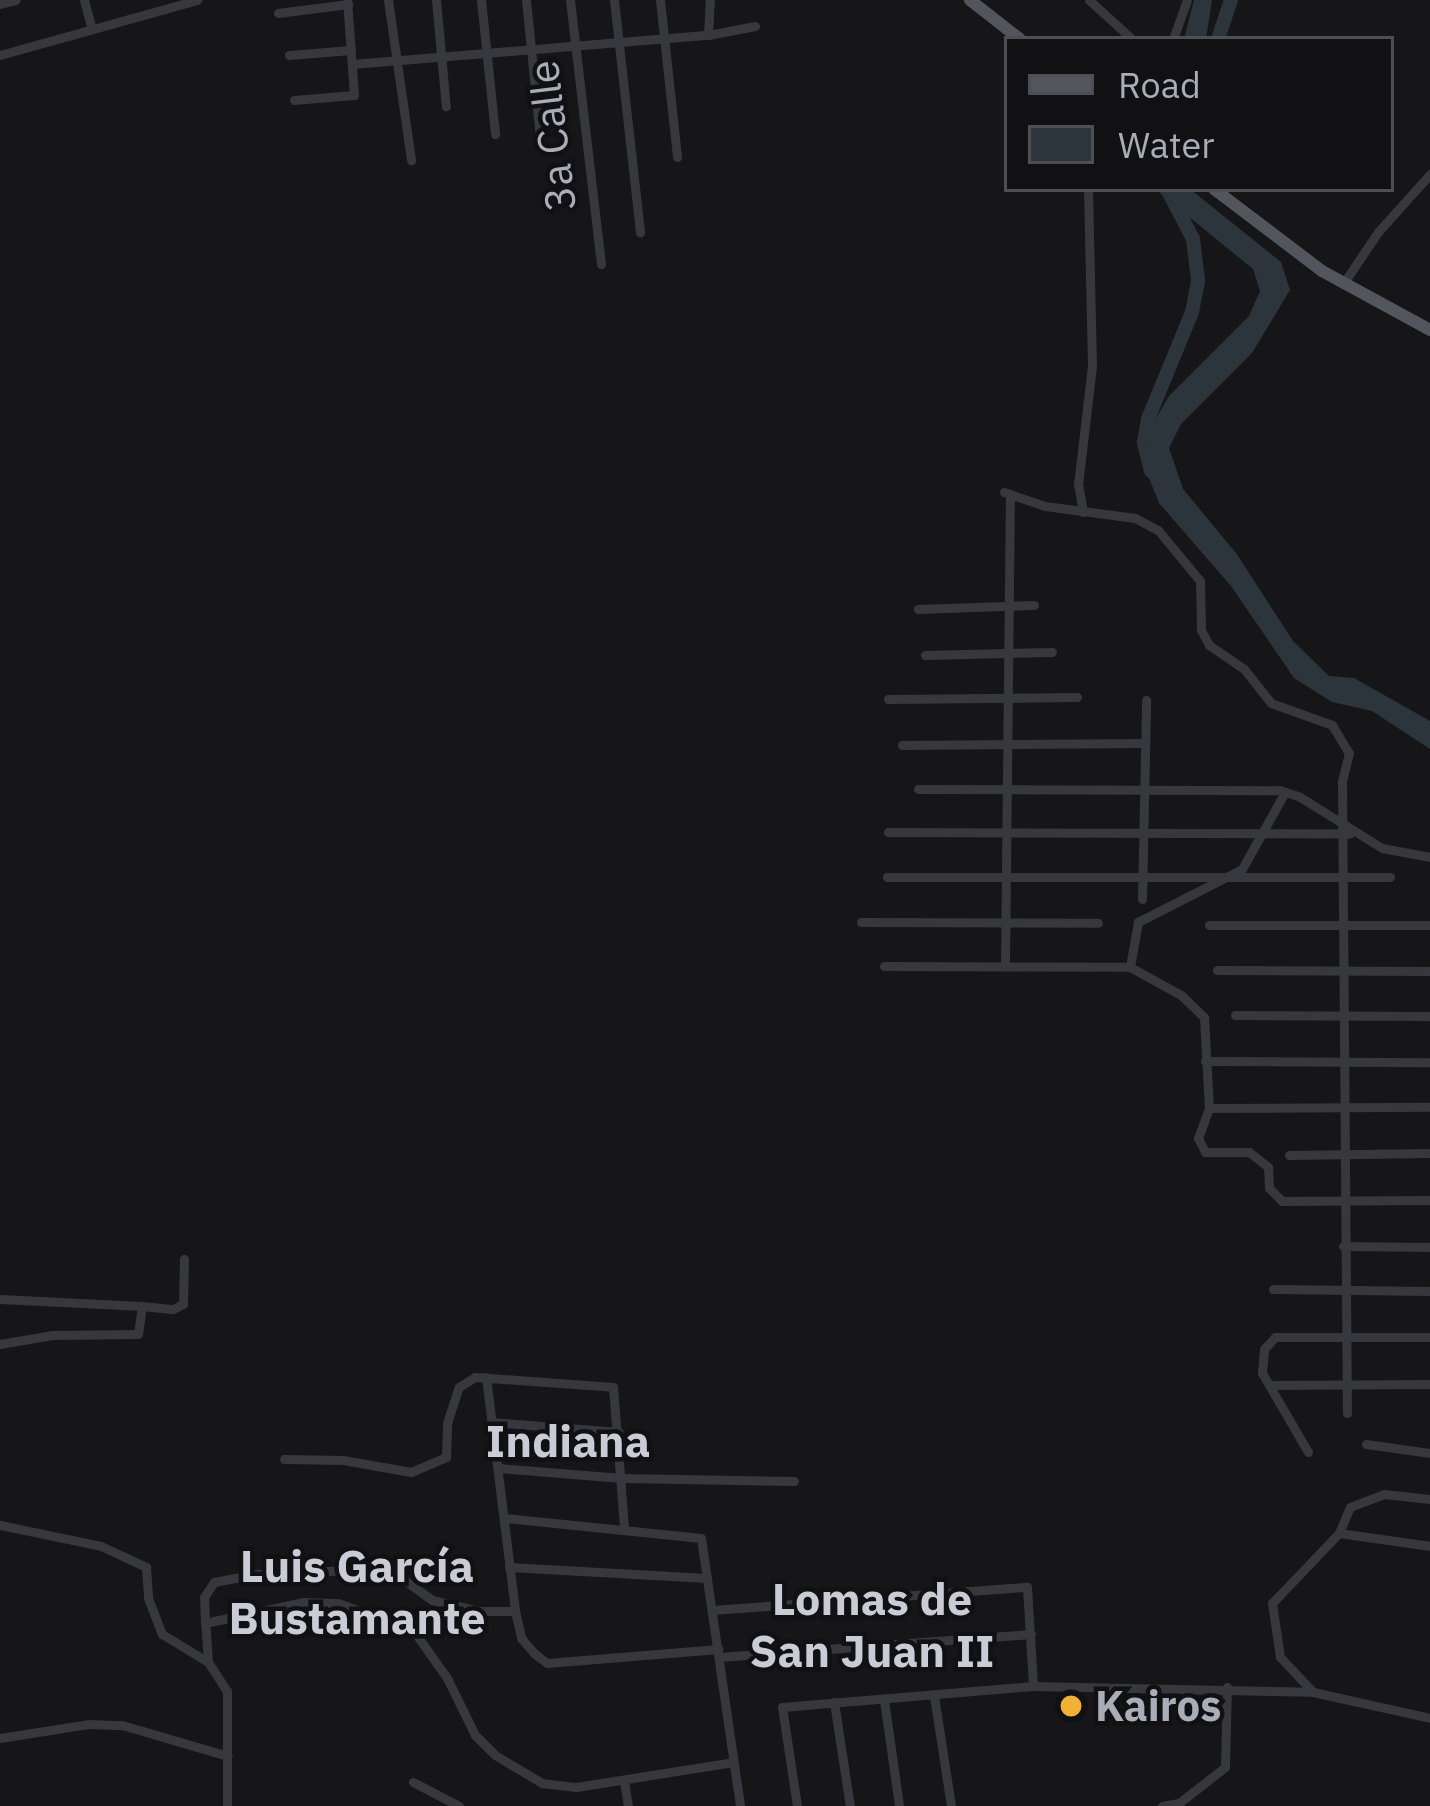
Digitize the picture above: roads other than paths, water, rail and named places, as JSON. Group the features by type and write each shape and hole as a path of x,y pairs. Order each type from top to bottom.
{"main road":[{"path":"970,0 1016,36"},
{"path":"1218,192 1342,284 1430,330"}],"street":[{"path":"0,4 16,0"},
{"path":"84,0 92,29"},
{"path":"0,56 196,0"},
{"path":"388,0 411,160"},
{"path":"436,0 446,107"},
{"path":"481,0 495,134"},
{"path":"526,0 541,147"},
{"name":"3a Calle","path":"570,0 601,264"},
{"path":"614,0 640,233"},
{"path":"660,0 677,157"},
{"path":"708,35 710,0"},
{"path":"1089,0 1129,36"},
{"path":"1174,36 1187,0"},
{"path":"278,13 348,2 354,95 294,100"},
{"path":"352,64 708,35 755,26"},
{"path":"289,55 351,50"},
{"path":"1342,284 1378,232 1430,174"},
{"path":"1083,512 1078,485 1092,353 1088,192"},
{"path":"1005,967 1006,492 1083,512 1135,518 1158,530 1200,581 1201,630 1210,645 1244,669 1271,703 1332,725 1349,753 1342,782 1349,831 1342,1289 1347,1413"},
{"path":"919,609 1034,605"},
{"path":"925,655 1052,652"},
{"path":"888,699 1077,697"},
{"path":"1142,899 1146,700"},
{"path":"902,745 1145,743"},
{"path":"918,788 1285,792 1382,848 1430,857"},
{"path":"1130,967 1129,949 1138,922 1250,860 1285,792"},
{"path":"887,832 1349,831"},
{"path":"886,877 1390,877"},
{"path":"861,922 1098,922"},
{"path":"1209,925 1430,926"},
{"path":"884,966 1130,967 1199,1010 1206,1025 1209,1108 1198,1129 1205,1152 1249,1152 1268,1167 1269,1188 1282,1201 1430,1200"},
{"path":"1217,970 1430,971"},
{"path":"1234,1016 1430,1016"},
{"path":"1204,1061 1430,1062"},
{"path":"1209,1108 1430,1107"},
{"path":"1288,1154 1430,1153"},
{"path":"1343,1246 1430,1247"},
{"path":"0,1298 173,1309 183,1304 184,1258"},
{"path":"1273,1289 1430,1291"},
{"path":"0,1344 52,1335 133,1337 138,1334 142,1306"},
{"path":"1308,1452 1260,1363 1275,1337 1430,1337"},
{"path":"486,1377 515,1611 521,1638 547,1664 1031,1634"},
{"path":"284,1459 343,1460 390,1473 429,1466 446,1457 447,1423 459,1387 486,1377 613,1388 624,1526"},
{"path":"1269,1385 1430,1384"},
{"path":"491,1422 619,1432"},
{"path":"1366,1444 1430,1453"},
{"path":"499,1468 622,1478 794,1481"},
{"path":"1289,1688 1272,1603 1339,1533 1344,1514 1365,1500 1384,1494 1430,1498"},
{"path":"505,1518 624,1526 700,1538 740,1806"},
{"path":"0,1526 101,1546 146,1567 148,1598 162,1634 208,1662 226,1691 227,1806"},
{"path":"1339,1533 1430,1546"},
{"path":"509,1568 707,1578"},
{"path":"208,1662 204,1597 214,1582 256,1574 353,1570 396,1574 432,1600 479,1611 515,1611"},
{"path":"712,1610 1027,1587 1033,1686"},
{"path":"205,1623 317,1601 395,1623 422,1639 476,1735 495,1755 542,1783 624,1781 733,1762"},
{"path":"1280,1657 1313,1692"},
{"path":"797,1806 782,1707 1033,1686 1289,1688 1430,1718"},
{"path":"1162,1806 1179,1803 1225,1766 1227,1687"},
{"path":"934,1696 951,1806"},
{"path":"884,1700 899,1806"},
{"path":"834,1702 850,1806"},
{"path":"0,1738 88,1724 122,1725 229,1756"},
{"path":"624,1781 628,1806"},
{"path":"412,1782 459,1806"}],"water":[{"path":"1194,0 1212,0 1206,36 1185,36"},
{"path":"1159,192 1194,192 1281,262 1290,290 1252,353 1181,424 1169,448 1183,489 1236,553 1293,641 1329,676 1354,678 1430,721 1430,749 1372,711 1332,702 1294,678 1231,586 1159,503 1145,468 1149,430 1169,396 1249,316 1260,291 1253,269"}],"waterway":[{"path":"1219,36 1231,0"},
{"path":"1151,471 1144,442 1148,419 1192,312 1198,280 1193,239 1169,192"}],"place":[{"name":"Kairos","path":"1071,1706"}],"district":[{"name":"Indiana","path":"568,1441"},
{"name":"Luis García Bustamante","path":"357,1592"},
{"name":"Lomas de San Juan II","path":"872,1625"}]}
